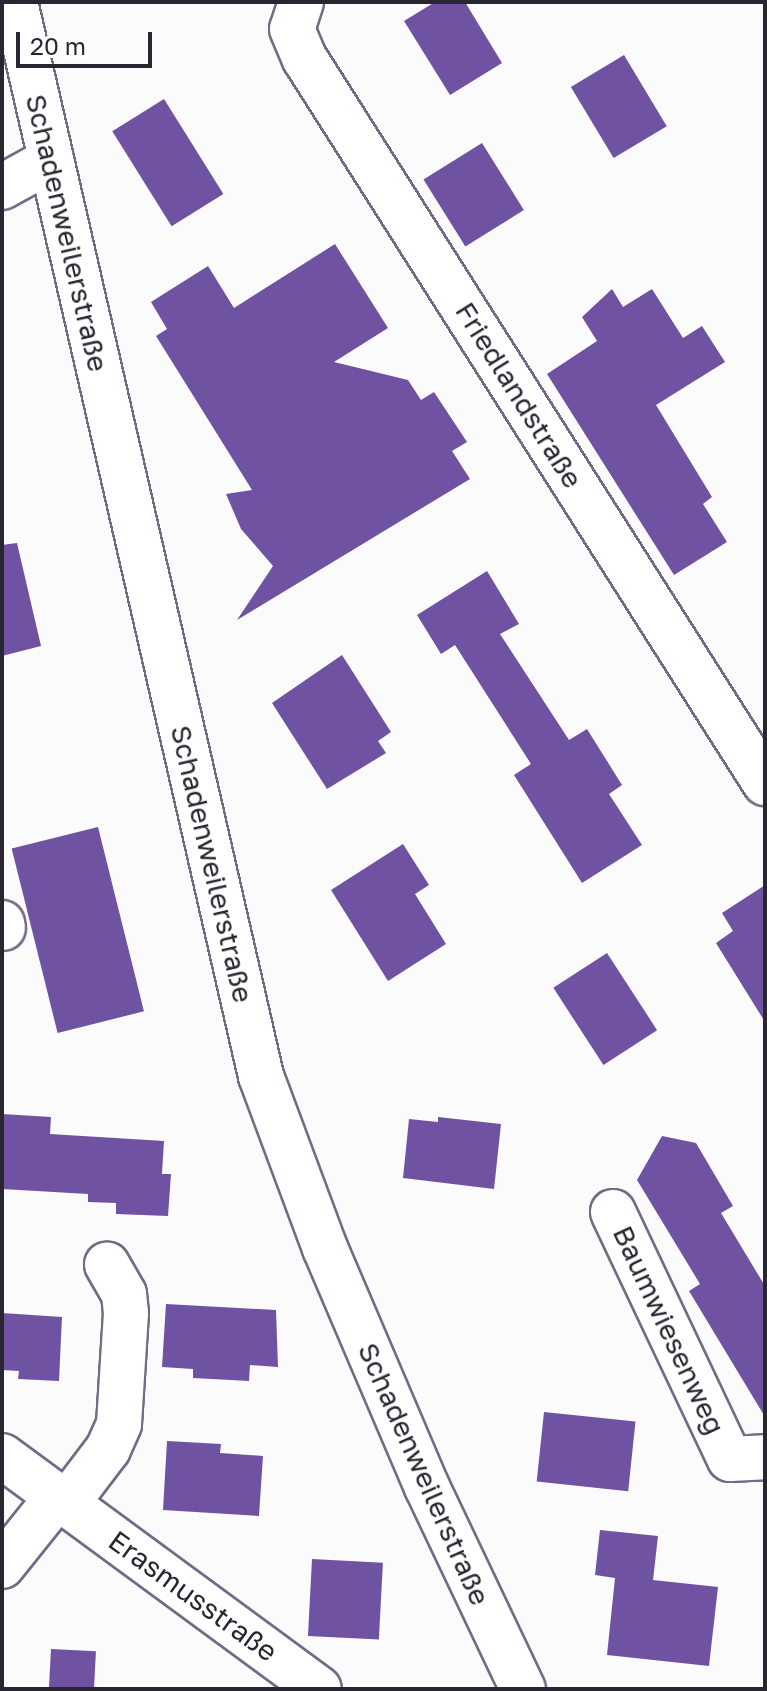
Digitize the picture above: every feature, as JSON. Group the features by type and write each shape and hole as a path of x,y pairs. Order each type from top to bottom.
{"street":[{"name":"Schadenweilerstraße","path":"15,2 261,1076 325,1248 427,1487 523,1689"},
{"name":"Friedlandstraße","path":"301,2 292,29 305,59 765,783"},
{"path":"2,187 51,160"},
{"name":"Baumwiesenweg","path":"613,1212 730,1459 765,1457"},
{"path":"2,1566 108,1449 119,1424 126,1313 124,1294 107,1265"},
{"name":"Erasmusstraße","path":"2,1456 319,1689"}],"building":[{"path":"435,2 465,2 502,63 450,95 404,21"},
{"path":"624,55 667,126 614,158 571,87"},
{"path":"164,99 223,194 172,226 112,131"},
{"path":"482,143 524,210 465,247 423,180"},
{"path":"335,244 388,328 334,362 408,380 421,400 434,392 467,442 452,451 470,479 237,620 273,566 241,529 226,494 252,490 156,336 167,329 151,302 208,266 234,308"},
{"path":"612,289 623,307 652,289 683,338 702,326 725,362 656,405 712,497 703,504 727,542 674,575 547,374 597,341 582,317"},
{"path":"17,543 41,646 2,656 2,545"},
{"path":"487,571 519,624 500,634 569,740 587,729 622,785 609,794 642,845 582,883 514,775 531,764 455,645 441,654 417,615"},
{"path":"342,655 391,732 378,741 386,753 327,789 272,703"},
{"path":"98,827 144,1011 58,1033 12,849"},
{"path":"403,844 429,885 415,894 446,944 388,981 331,890"},
{"path":"765,885 765,1022 716,943 733,931 722,913"},
{"path":"607,953 657,1030 603,1065 553,988"},
{"path":"2,1114 51,1117 50,1134 164,1141 162,1174 171,1174 168,1216 116,1214 116,1203 88,1202 88,1194 2,1189"},
{"path":"438,1117 501,1124 494,1189 403,1178 409,1119 438,1122"},
{"path":"662,1136 696,1143 733,1206 721,1213 765,1286 765,1417 689,1291 700,1284 637,1180"},
{"path":"166,1304 276,1310 278,1367 250,1365 249,1381 193,1378 193,1369 162,1367"},
{"path":"2,1313 62,1317 59,1381 18,1379 19,1371 2,1370"},
{"path":"544,1412 635,1422 628,1491 537,1482"},
{"path":"167,1441 221,1444 220,1453 263,1456 259,1516 163,1510"},
{"path":"600,1530 658,1536 653,1580 718,1587 709,1666 607,1655 615,1578 595,1575"},
{"path":"312,1559 383,1563 379,1640 308,1636"},
{"path":"51,1649 96,1651 94,1689 49,1689"}]}
